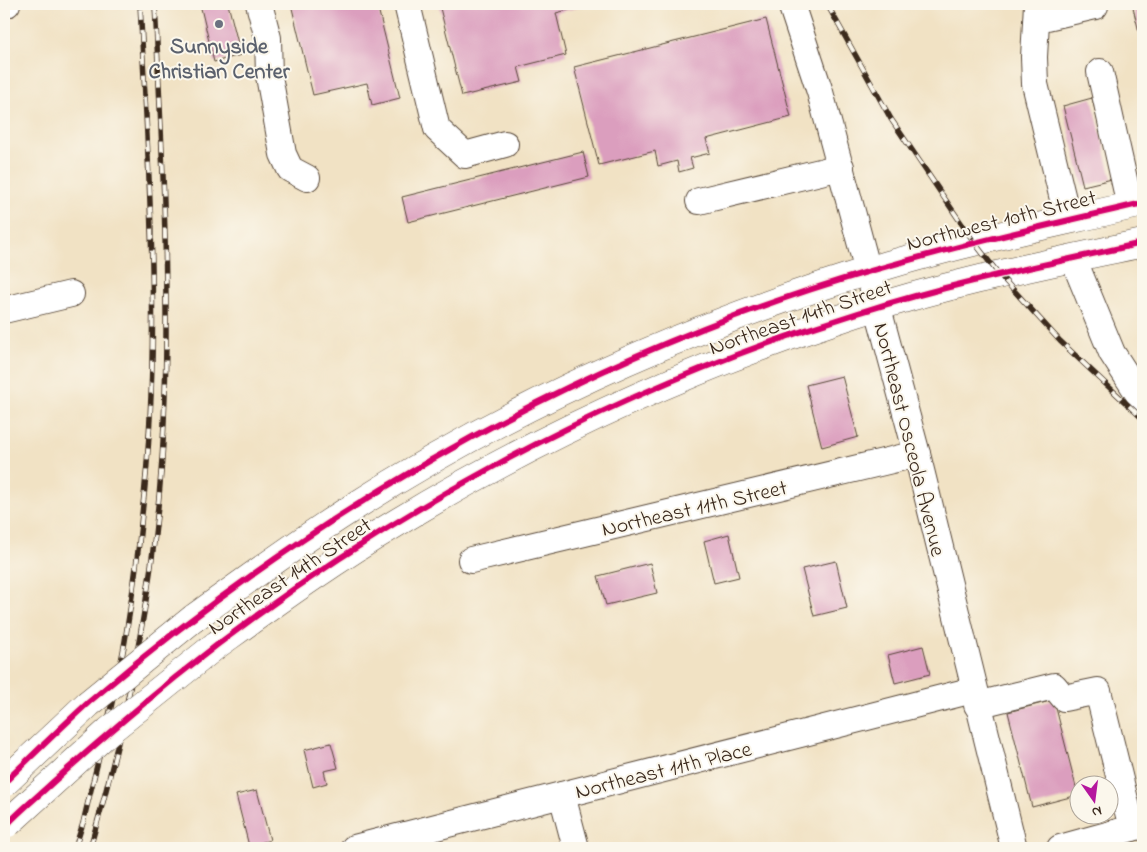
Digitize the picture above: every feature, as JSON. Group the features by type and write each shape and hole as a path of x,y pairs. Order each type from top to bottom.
{"main road":[{"name":"Northwest 10th Street","path":"868,271 974,242 1137,205"},
{"name":"Northeast 14th Street","path":"6,825 109,731 215,646 331,564 397,522 548,438 637,396 713,364 878,307 998,273 1143,243"},
{"name":"Northeast 14th Street","path":"4,783 88,704 194,618 275,558 351,508 502,421 556,393 690,334 806,291 868,271"}],"street":[{"path":"259,4 268,38 269,76 283,154 290,169 307,178"},
{"path":"407,4 437,129 465,155 505,144"},
{"name":"Northeast Osceola Avenue","path":"790,4 820,92 878,307 917,454 975,698 1014,848"},
{"path":"1068,220 1035,84 1034,57 1038,11 1095,6"},
{"path":"1100,72 1137,205"},
{"path":"699,201 840,167"},
{"path":"1073,258 1112,353 1143,401"},
{"path":"4,310 72,294"},
{"name":"Northeast 11th Street","path":"471,560 917,454"},
{"name":"Northeast 11th Place","path":"354,848 562,795 975,698 1054,686 1064,698 1098,691 1138,827"},
{"path":"562,795 576,848"},
{"path":"1060,848 1138,827"}],"building":[{"path":"200,4 228,4 241,55 214,62"},
{"path":"291,4 377,4 400,98 372,105 367,83 313,95"},
{"path":"439,4 592,4 556,13 566,55 518,67 522,82 462,96"},
{"path":"1132,4 1143,4 1143,31 1139,32"},
{"path":"766,19 791,117 706,139 710,153 690,158 693,168 679,172 677,161 658,166 655,151 599,165 574,67"},
{"path":"1092,98 1112,179 1083,186 1063,106"},
{"path":"583,152 589,177 408,222 402,197"},
{"path":"842,376 858,437 822,447 806,385"},
{"path":"729,534 739,577 714,583 704,541"},
{"path":"836,561 847,608 814,616 802,569"},
{"path":"650,563 657,593 606,605 598,576"},
{"path":"923,646 930,674 895,683 888,655"},
{"path":"1054,700 1073,774 1070,774 1070,797 1032,807 1008,712"},
{"path":"331,743 338,768 324,771 327,783 313,787 304,750"},
{"path":"257,790 270,840 249,846 236,795"},
{"path":"556,844 557,848 542,848"}],"railway":[{"path":"75,848 83,823 116,687 125,641 139,546 148,450 153,323 152,259 140,4"},
{"path":"90,848 118,744 140,638 156,530 161,476 166,371 166,266 155,4"},
{"path":"827,4 891,119 974,242 998,273 1060,341 1143,419"}],"cycle path":[{"path":"4,783 89,702 170,636 254,574 340,515 429,461 521,411 615,366 711,325 809,290 892,265 1017,232 1143,203"},
{"path":"4,828 27,805 128,716 253,618 333,563 415,511 500,463 587,419 676,379 766,344 858,313 929,292 1143,243"}],"place":[{"name":"Sunnyside Christian Center","path":"219,24"}]}
